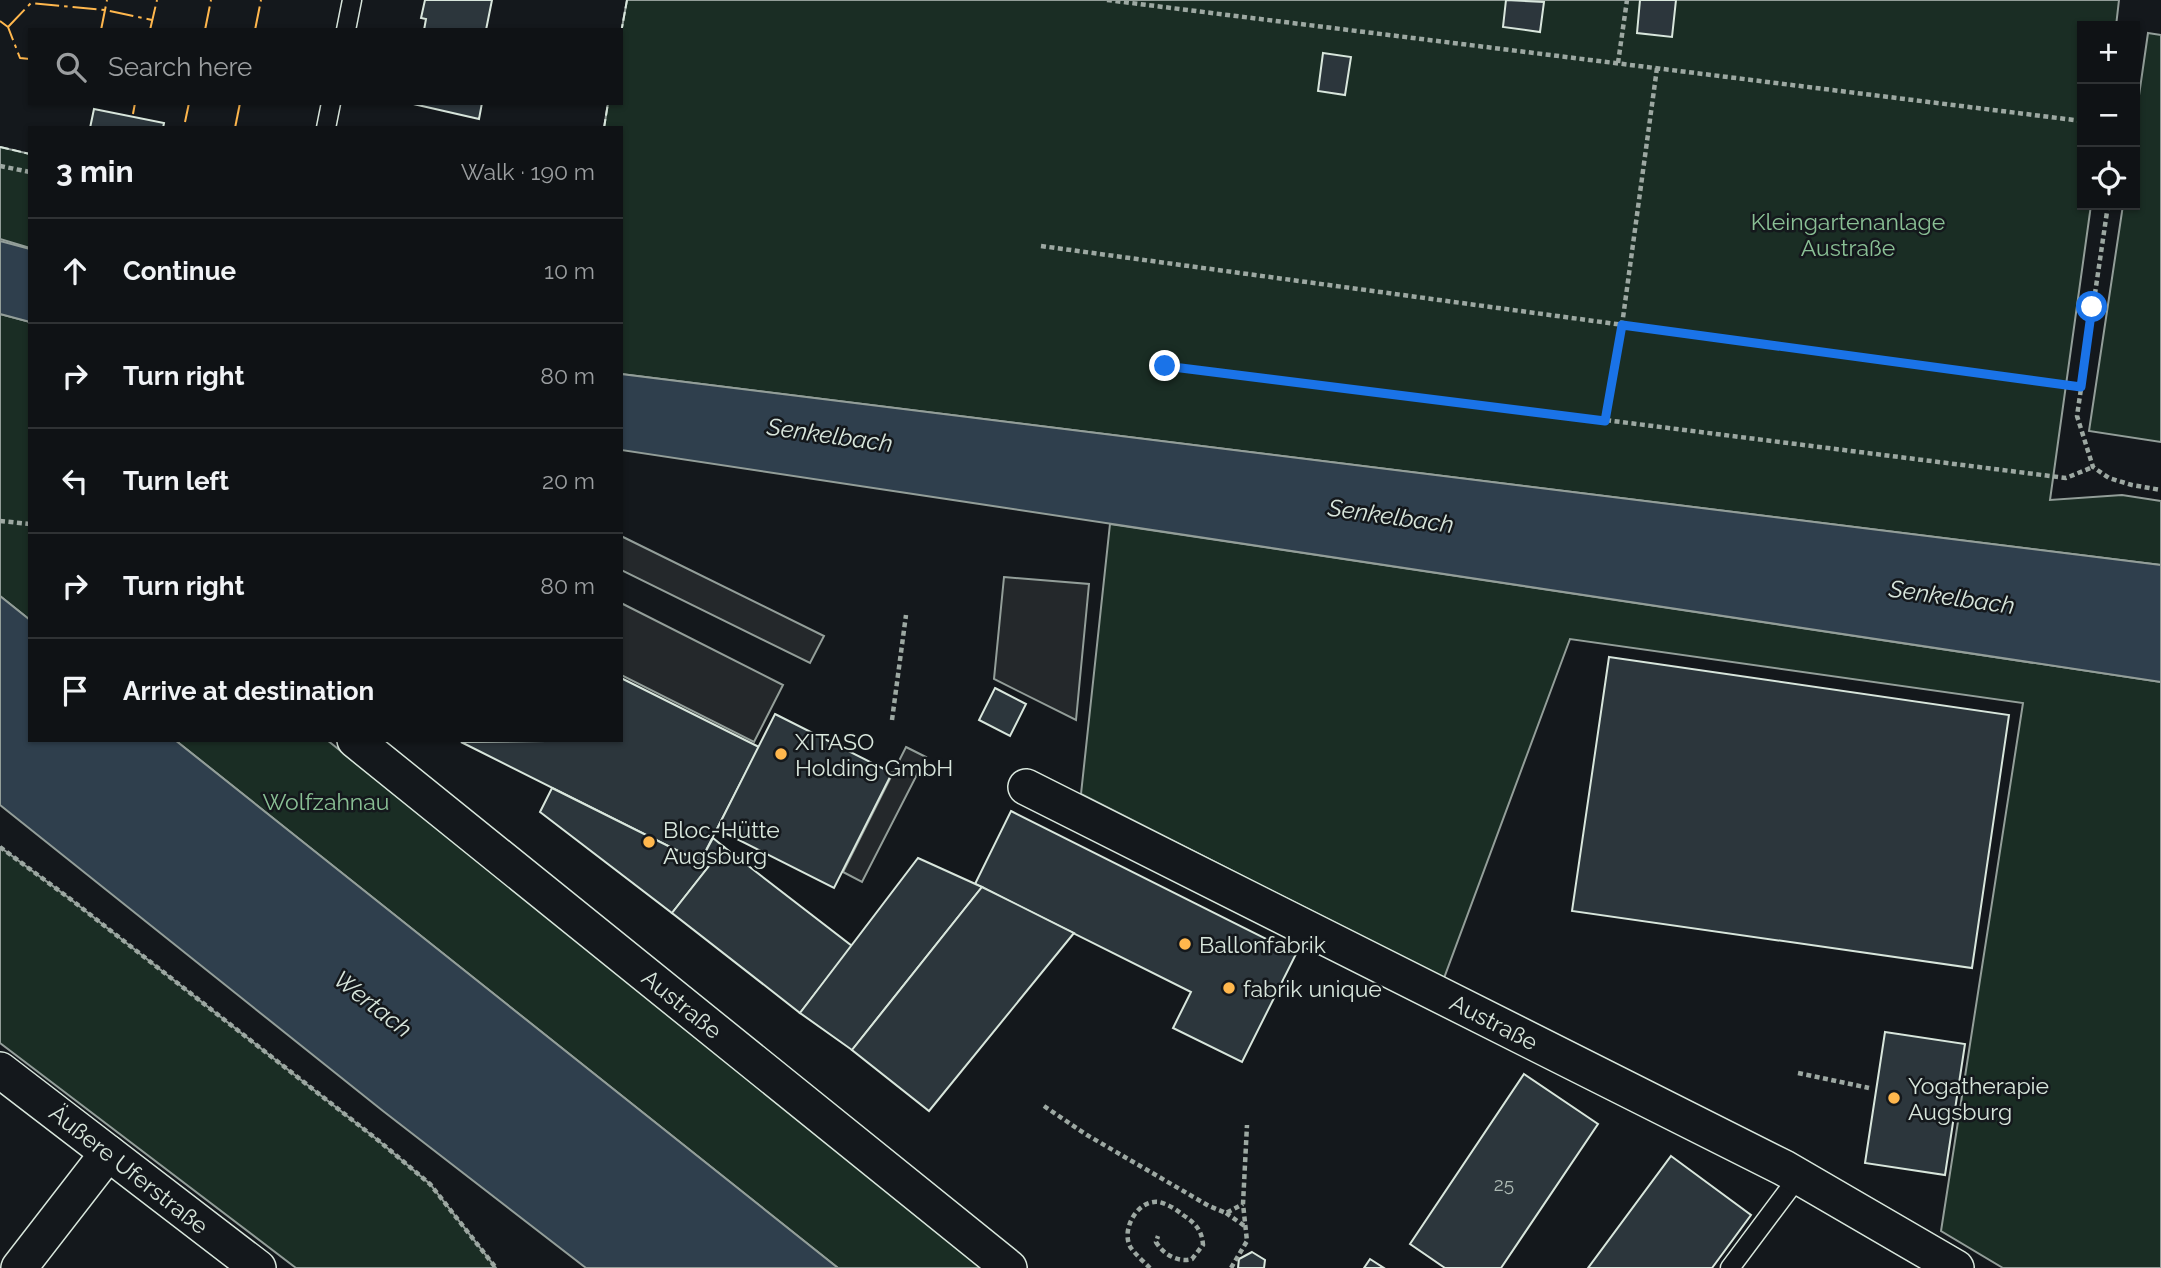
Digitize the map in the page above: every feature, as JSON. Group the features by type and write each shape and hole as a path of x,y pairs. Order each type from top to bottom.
{"street":[{"name":"Austraße","path":"357,742 1009,1268"},
{"name":"Austraße","path":"1026,787 1799,1176 1956,1268"},
{"name":"Äußere Uferstraße","path":"0,1070 258,1268"},
{"path":"19,1268 108,1153"}],"lane":[{"path":"346,28 352,0"},
{"path":"326,126 331,105"},
{"path":"1730,1268 1799,1176"}],"path":[{"path":"1107,0 2077,120"},
{"path":"1618,63 1627,0"},
{"path":"1605,421 1622,325 1657,68"},
{"path":"0,166 28,172"},
{"path":"2107,210 2077,416 2092,467 2109,478 2161,490"},
{"path":"1041,246 2081,387"},
{"path":"1165,366 2066,478 2092,467"},
{"path":"0,522 28,524"},
{"path":"892,720 906,615"},
{"path":"0,848 69,898 430,1184 496,1268"},
{"path":"1798,1073 1869,1088"},
{"path":"1045,1107 1087,1135 1187,1194 1226,1213 1246,1227"},
{"path":"1231,1268 1247,1241 1243,1205 1247,1125"},
{"path":"1150,1268 1130,1247 1127,1232 1138,1209 1146,1204 1159,1202 1175,1209 1200,1230 1203,1245 1192,1259 1179,1260 1161,1250 1156,1242 1158,1236"},
{"path":"1226,1213 1243,1205"}],"green space":[{"name":"Kleingartenanlage Austraße","path":"627,0 2119,0 2117,21 2077,21 2077,210 2090,210 2050,500 2122,495 2161,501 2161,565 623,374 623,126 604,126 608,105 623,105 623,28"},
{"path":"2148,33 2161,35 2161,442 2089,431 2122,210 2140,210 2140,88"},
{"path":"0,147 28,154 28,247 0,239"},
{"path":"0,314 28,321 28,618 0,596"},
{"path":"1110,524 2161,682 2161,1268 2003,1268 1941,1231 2023,703 1570,639 1444,978 1081,794"},
{"name":"Wolfzahnau","path":"178,742 329,742 985,1268 838,1268"},
{"path":"0,847 69,898 430,1184 496,1268 296,1268 0,1043"}],"shaded area":[{"path":"623,537 824,636 810,663 623,571"},
{"path":"1004,577 1089,584 1076,720 994,679"},
{"path":"623,604 783,685 754,742 623,676"},
{"path":"906,747 926,757 862,882 843,872"}],"water":[{"path":"0,241 28,248 28,321 0,314"},
{"name":"Senkelbach","path":"623,374 2161,565 2161,682 623,450"},
{"name":"Wertach","path":"0,596 28,618 28,742 178,742 838,1268 586,1268 383,1111 0,805"}],"building":[{"path":"425,0 492,0 486,28 424,28 426,19 421,18"},
{"path":"1506,0 1544,2 1540,32 1503,27"},
{"path":"1640,0 1676,0 1672,37 1637,33"},
{"path":"1323,53 1351,57 1345,95 1318,91"},
{"path":"418,105 482,105 479,119"},
{"path":"94,109 164,123 163,126 90,126"},
{"path":"1609,657 2009,715 1972,968 1572,911"},
{"path":"623,679 759,747 700,862 461,742 623,742"},
{"path":"995,688 1026,704 1010,736 979,720"},
{"path":"775,714 892,773 834,888 717,829"},
{"path":"552,788 700,862 713,838 724,847 672,913 540,812"},
{"name":"Ballonfabrik","path":"1011,811 1296,954 1242,1062 1173,1028 1191,992 975,884"},
{"path":"724,847 852,946 800,1013 672,913"},
{"path":"918,858 982,887 852,1050 800,1013"},
{"path":"982,887 1074,933 929,1111 852,1050"},
{"path":"1885,1032 1965,1044 1945,1175 1865,1163"},
{"path":"1524,1074 1598,1124 1501,1268 1445,1268 1410,1244"},
{"path":"1671,1156 1751,1215 1712,1268 1588,1268"},
{"path":"1252,1252 1265,1260 1264,1268 1238,1268 1239,1259"},
{"path":"1370,1259 1384,1268 1364,1268"}],"fence":[{"path":"622,28 627,0"},
{"path":"604,126 608,105"},
{"path":"0,147 28,154"}],"power":[{"path":"101,28 107,0"},
{"path":"150,28 157,0"},
{"path":"205,28 211,0"},
{"path":"255,28 261,0"},
{"path":"8,27 31,3 105,10 152,20"},
{"path":"0,21 8,27 20,58 28,59"},
{"path":"133,114 135,105"},
{"path":"185,122 189,105"},
{"path":"235,126 240,105"}],"place":[{"name":"XITASO Holding GmbH","path":"781,754"},
{"name":"Bloc-Hütte Augsburg","path":"649,842"},
{"name":"Ballonfabrik","path":"1185,944"},
{"name":"fabrik unique","path":"1229,988"},
{"name":"Yogatherapie Augsburg","path":"1894,1098"}],"route":[{"path":"1165,366 1605,421 1622,325 2081,387 2092,307"}]}
